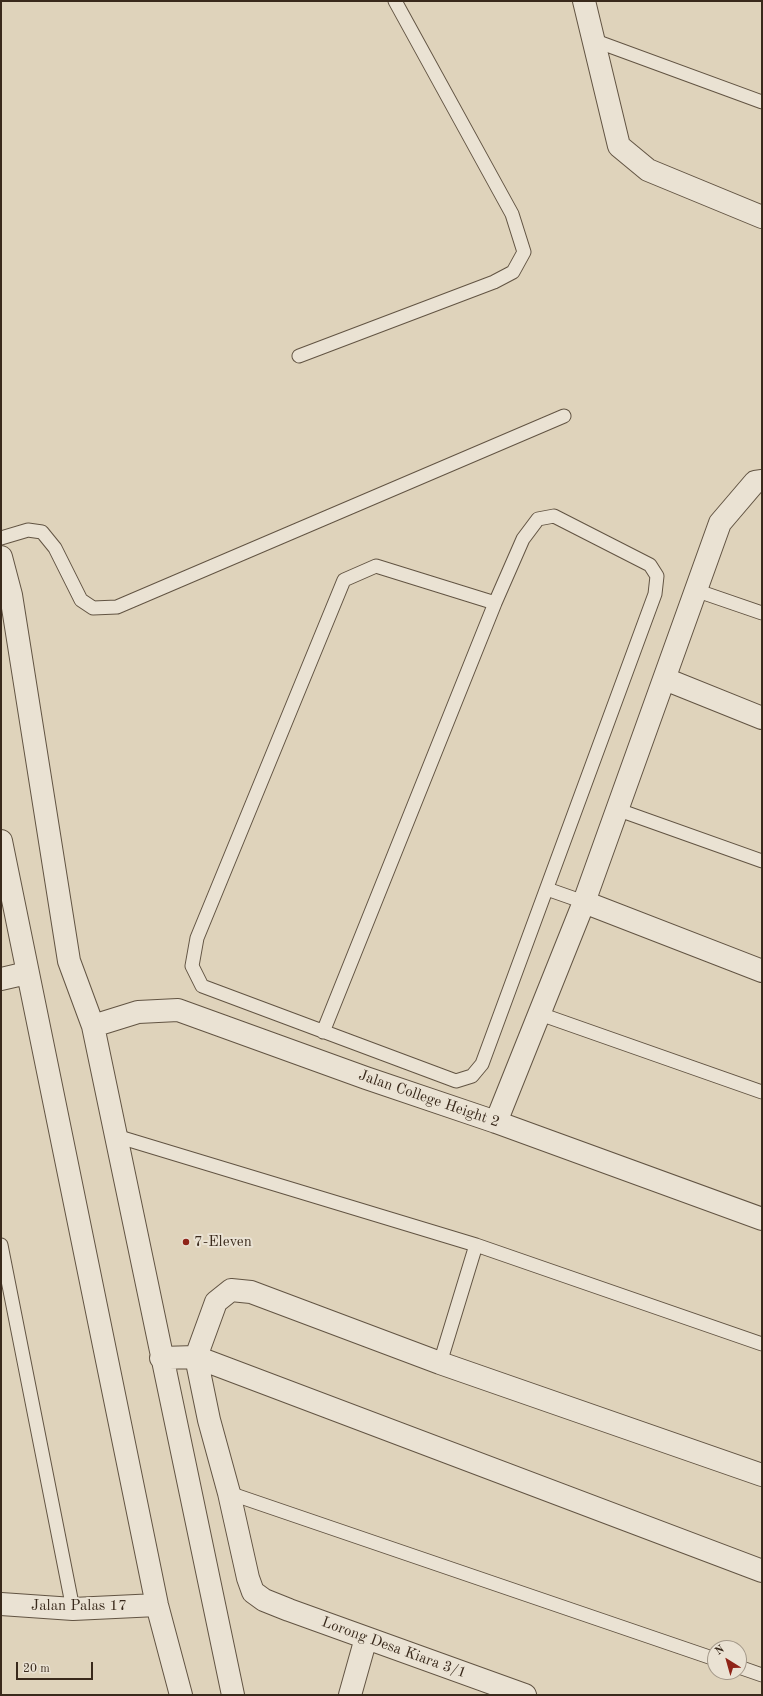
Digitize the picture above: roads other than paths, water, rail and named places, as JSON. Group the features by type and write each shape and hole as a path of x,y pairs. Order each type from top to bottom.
{"street":[{"path":"584,1 619,146 648,170 762,217"},
{"path":"496,1122 584,902 616,809 665,679 695,590 720,523 759,482"},
{"path":"1,557 11,595 69,961 93,1026 161,1358 211,1583 233,1695"},
{"path":"665,679 762,718"},
{"path":"1,841 157,1605 181,1695"},
{"path":"584,902 762,972"},
{"path":"1,979 27,974"},
{"name":"Jalan College Height 2","path":"93,1026 138,1012 178,1010 496,1122 762,1219"},
{"path":"229,1493 209,1420 196,1357 216,1302 231,1290 251,1292 440,1363 762,1475"},
{"path":"161,1358 196,1357 762,1571"},
{"name":"Lorong Desa Kiara 3/1","path":"229,1493 248,1578 253,1592 264,1600 525,1695"},
{"name":"Jalan Palas 17","path":"1,1604 73,1609 157,1605"},
{"path":"350,1695 366,1638"}],"lane":[{"path":"299,356 494,282 514,272 524,252 512,214 395,1"},
{"path":"593,40 762,102"},
{"path":"1,538 28,530 42,532 55,548 81,600 93,608 117,607 564,416"},
{"path":"324,1032 495,603 523,539 538,519 554,516 650,565 658,576 655,594 482,1064 472,1076 456,1081 324,1032 202,986 192,966 197,938 344,580 376,566 495,603"},
{"path":"695,590 762,612"},
{"path":"616,809 762,861"},
{"path":"547,889 584,902"},
{"path":"540,1014 762,1092"},
{"path":"116,1136 476,1245 762,1344"},
{"path":"1,1245 73,1609"},
{"path":"440,1363 476,1245"},
{"path":"229,1493 707,1656"},
{"path":"747,1670 762,1675"}],"place":[{"name":"7-Eleven","path":"186,1242"}]}
